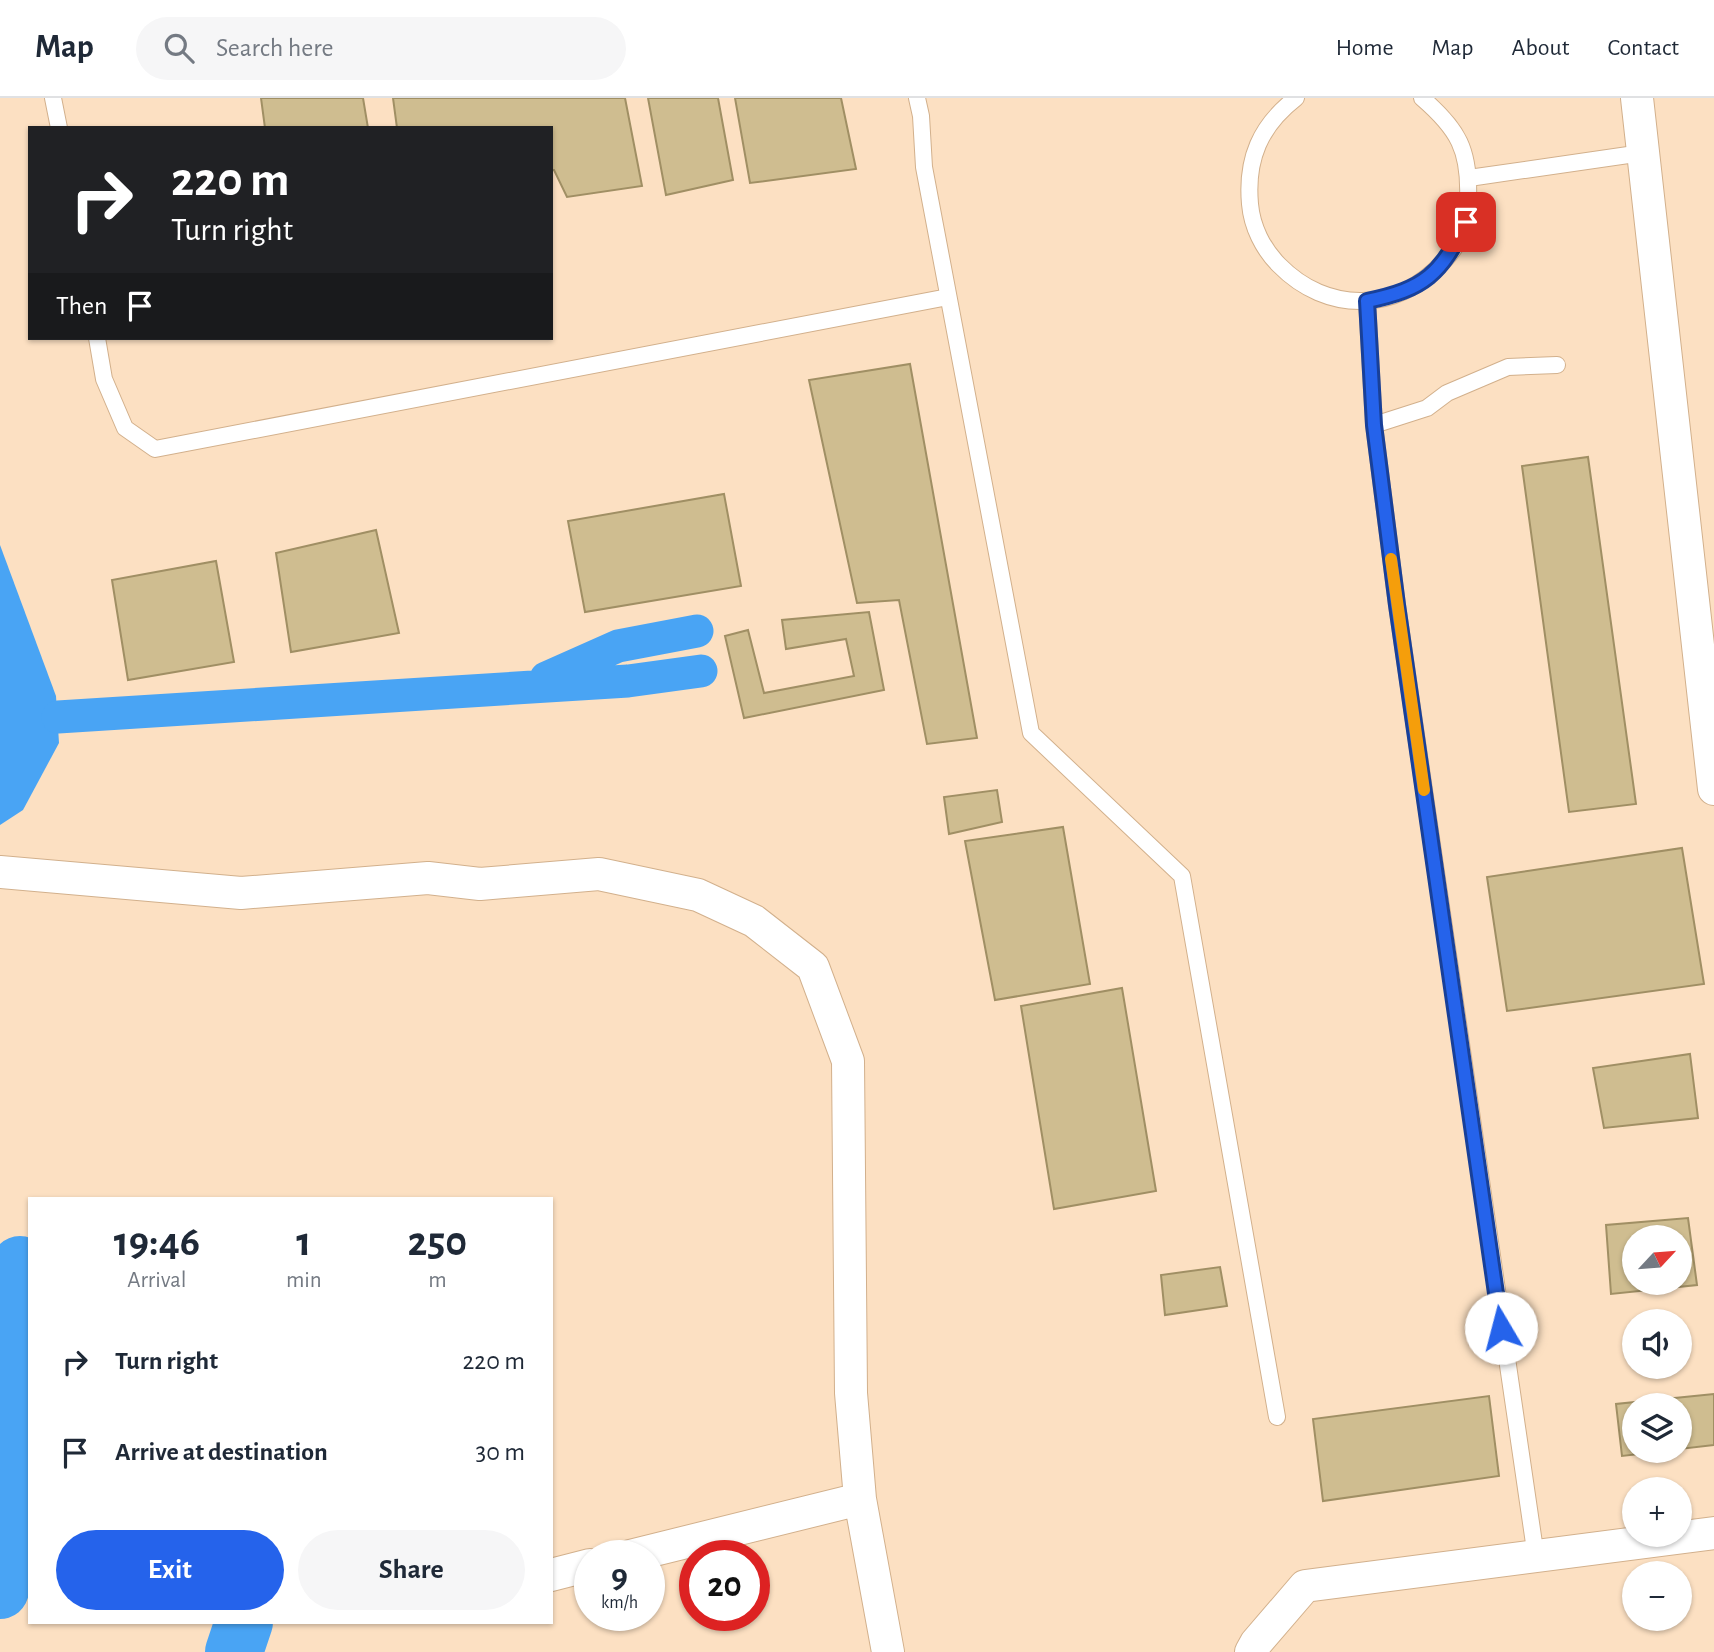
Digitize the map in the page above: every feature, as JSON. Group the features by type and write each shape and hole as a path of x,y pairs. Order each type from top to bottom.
{"street":[{"path":"1637,98 1714,789"},
{"path":"0,872 241,893 428,878 480,884 599,874 698,895 754,920 813,967 848,1061 851,1393 860,1499 888,1652"},
{"path":"665,1547 860,1499"},
{"path":"1251,1652 1305,1586 1714,1533"},
{"path":"553,1575 574,1570"}],"lane":[{"path":"53,98 59,126"},
{"path":"916,98 921,116 924,167 1031,733 1182,876 1278,1417"},
{"path":"1297,98 1278,112 1256,144 1248,181 1252,219 1268,254 1295,281 1329,298 1367,301 1400,294 1429,278 1452,253 1466,222 1469,178 1465,152 1446,119 1422,98"},
{"path":"1469,178 1642,153"},
{"path":"97,340 104,379 125,428 155,449 948,297"},
{"path":"1367,301 1374,425 1399,619 1536,1557"},
{"path":"1374,425 1427,408 1447,394 1508,368 1557,365"}],"water":[{"path":"0,545 56,696 59,743 23,810 0,825"}],"building":[{"path":"261,98 363,98 368,126 265,126"},
{"path":"393,98 625,98 642,186 567,197 553,170 553,126 397,126"},
{"path":"648,98 718,98 733,180 666,195"},
{"path":"735,98 841,98 856,169 750,183"},
{"path":"910,364 977,738 927,744 899,600 857,603 809,380"},
{"path":"1588,457 1636,804 1569,812 1522,466"},
{"path":"724,494 741,586 585,612 568,521"},
{"path":"376,530 399,633 291,652 276,553"},
{"path":"216,561 234,662 128,680 112,580"},
{"path":"869,612 884,690 744,718 725,636 748,630 764,693 854,676 846,639 786,649 782,620"},
{"path":"997,790 1002,822 949,834 944,797"},
{"path":"1063,827 1090,984 995,1000 965,841"},
{"path":"1682,848 1704,984 1507,1011 1487,877"},
{"path":"1122,988 1156,1191 1054,1209 1021,1006"},
{"path":"1690,1054 1698,1118 1604,1128 1593,1068"},
{"path":"1688,1218 1689,1225 1622,1225 1622,1293 1611,1294 1606,1225"},
{"path":"1692,1248 1697,1285 1692,1286"},
{"path":"1220,1267 1227,1306 1165,1315 1161,1275"},
{"path":"1714,1394 1714,1445 1692,1448 1692,1396"},
{"path":"1489,1396 1499,1476 1323,1501 1313,1419"},
{"path":"1622,1403 1622,1456 1616,1404"}],"waterway":[{"path":"546,678 618,646 697,631"},
{"path":"58,717 628,681 701,671"},
{"path":"0,1590 20,1358 20,1265"},
{"path":"234,1652 243,1624"}],"slow traffic":[{"path":"1391,559 1424,790"}],"route":[{"path":"1466,222 1452,253 1429,278 1400,294 1367,301 1374,425 1397,605 1501,1328"}]}
